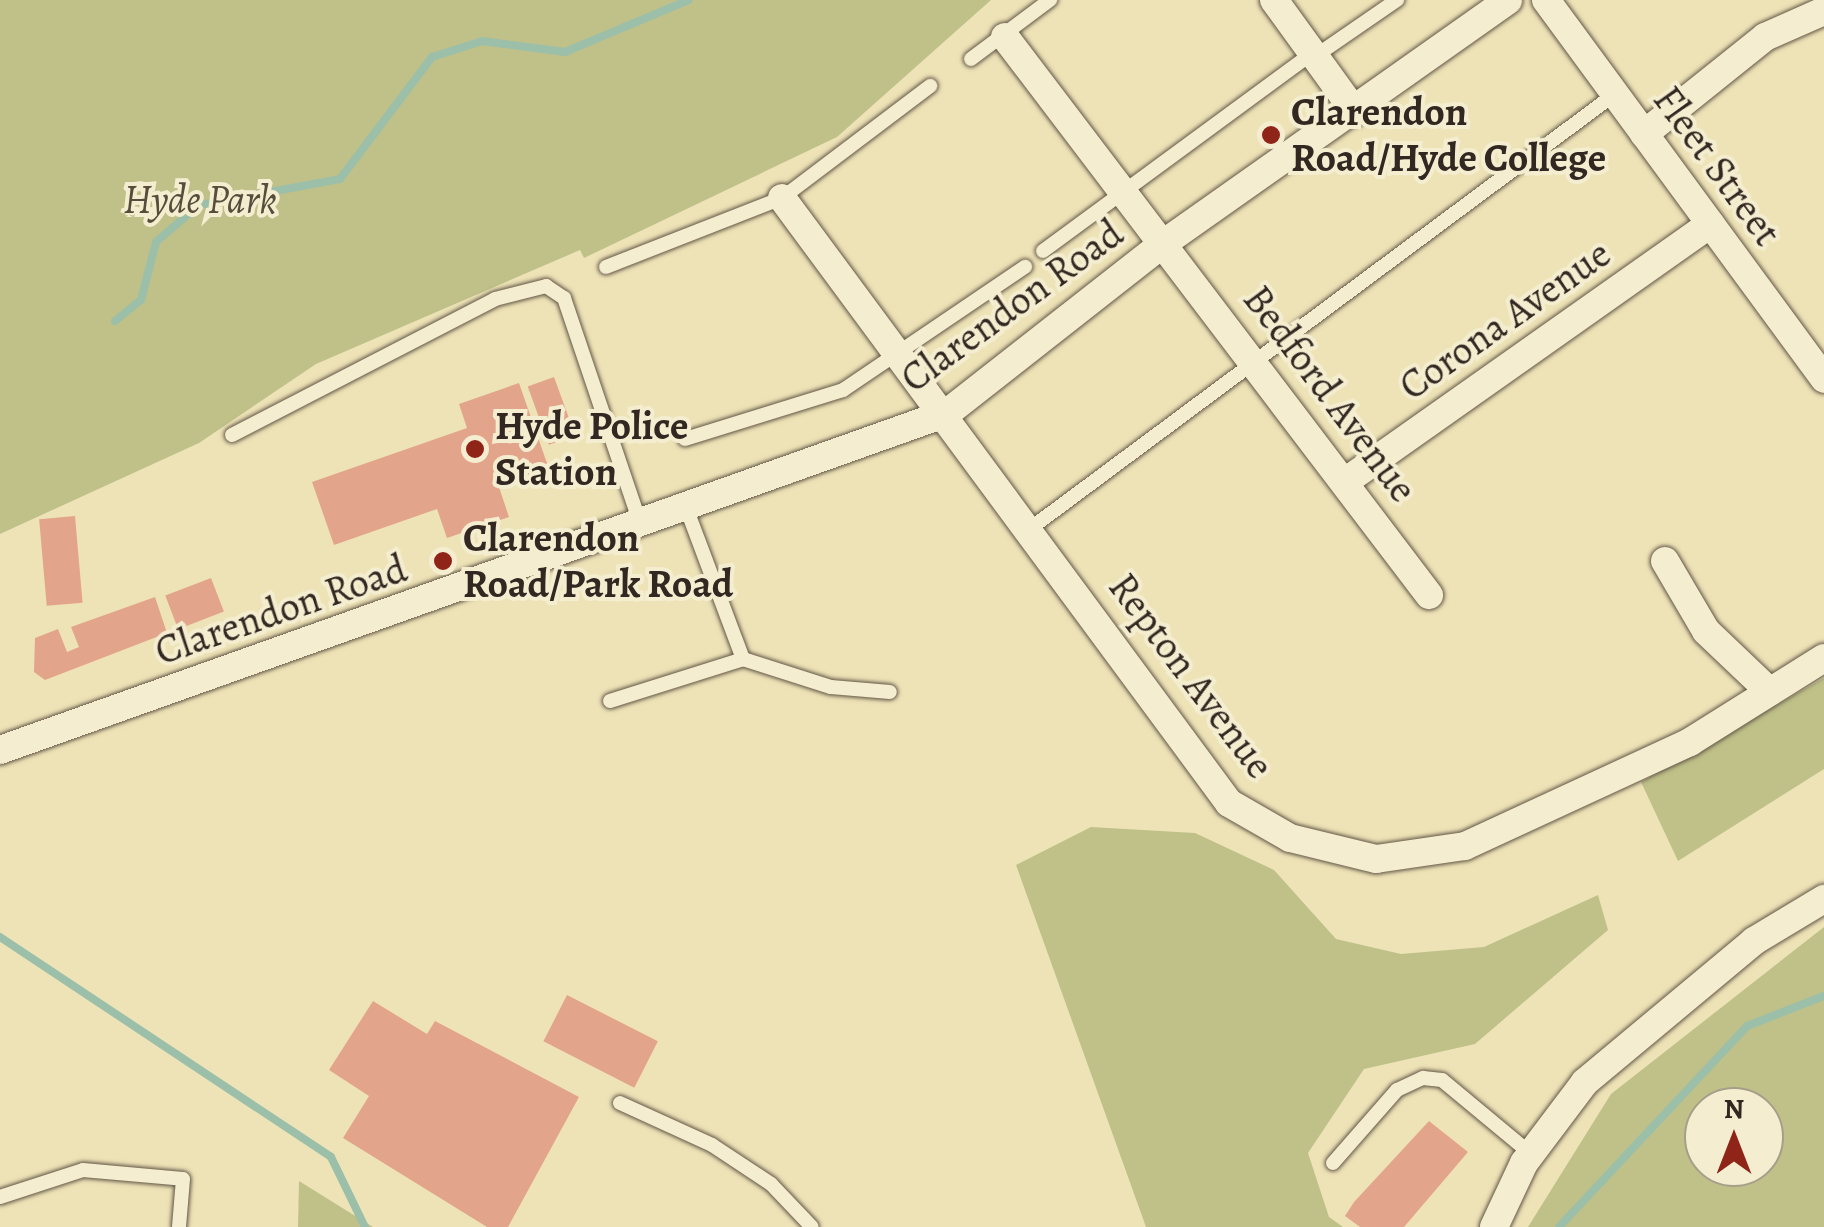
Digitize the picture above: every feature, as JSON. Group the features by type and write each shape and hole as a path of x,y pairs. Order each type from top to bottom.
{"street":[{"path":"1274,0 1356,112"},
{"name":"Clarendon Road","path":"0,750 641,527 948,413 1164,243 1356,112 1508,0"},
{"name":"Fleet Street","path":"1546,0 1824,379"},
{"path":"1644,134 1765,38 1824,11"},
{"name":"Bedford Avenue","path":"1006,36 1256,359 1429,596"},
{"name":"Repton Avenue","path":"782,198 948,413 1229,803 1290,838 1376,859 1465,846 1690,742 1824,658"},
{"name":"Corona Avenue","path":"1346,482 1710,224"},
{"path":"1664,561 1706,630 1770,692"},
{"path":"1495,1225 1531,1154 1585,1082 1754,942 1824,899"}],"lane":[{"path":"971,59 1050,0"},
{"path":"1043,250 1312,56 1397,0"},
{"path":"606,266 782,198 930,86"},
{"path":"1031,528 1614,94"},
{"path":"685,439 843,390 903,355 1025,266"},
{"path":"232,435 481,306 546,286 564,298 641,527"},
{"path":"687,510 743,659"},
{"path":"610,700 743,659 830,687 890,692"},
{"path":"1333,1164 1397,1090 1424,1078 1442,1080 1531,1154"},
{"path":"620,1103 712,1146 770,1184 812,1227"},
{"path":"0,1197 83,1170 183,1178 179,1227"}],"green space":[{"name":"Hyde Park","path":"0,0 991,0 837,137 584,258 580,250 316,364 199,443 0,534"},
{"path":"1824,678 1824,769 1678,861 1641,782"},
{"path":"1091,827 1195,833 1274,870 1336,939 1401,954 1484,947 1598,895 1608,930 1475,1044 1364,1069 1308,1153 1329,1217 1343,1227 1146,1227 1016,865"},
{"path":"1824,927 1824,1227 1528,1227 1611,1094"},
{"path":"299,1181 373,1227 298,1227"}],"building":[{"path":"554,377 575,435 549,445 528,387"},
{"name":"Hyde Police Station","path":"519,383 549,469 499,487 509,517 447,538 437,509 334,545 312,482 467,428 459,404"},
{"path":"75,516 83,603 47,606 39,519"},
{"path":"211,578 224,612 178,629 165,596"},
{"path":"155,597 167,633 45,680 34,672 35,638 58,629 67,652 79,647 71,627"},
{"path":"567,995 658,1041 634,1088 543,1041"},
{"path":"373,1001 427,1034 435,1021 579,1097 508,1227 487,1227 343,1138 369,1096 329,1070"},
{"path":"1429,1121 1468,1152 1404,1227 1360,1227 1345,1216 1354,1202"}],"waterway":[{"path":"115,321 141,300 156,242 199,205 340,179 432,57 482,41 565,52 689,0"},
{"path":"0,937 331,1157 365,1227"},
{"path":"1559,1227 1747,1026 1824,996"}],"place":[{"name":"Clarendon Road/Hyde College","path":"1271,135"},
{"name":"Hyde Police Station","path":"475,449"},
{"name":"Clarendon Road/Park Road","path":"443,561"}]}
